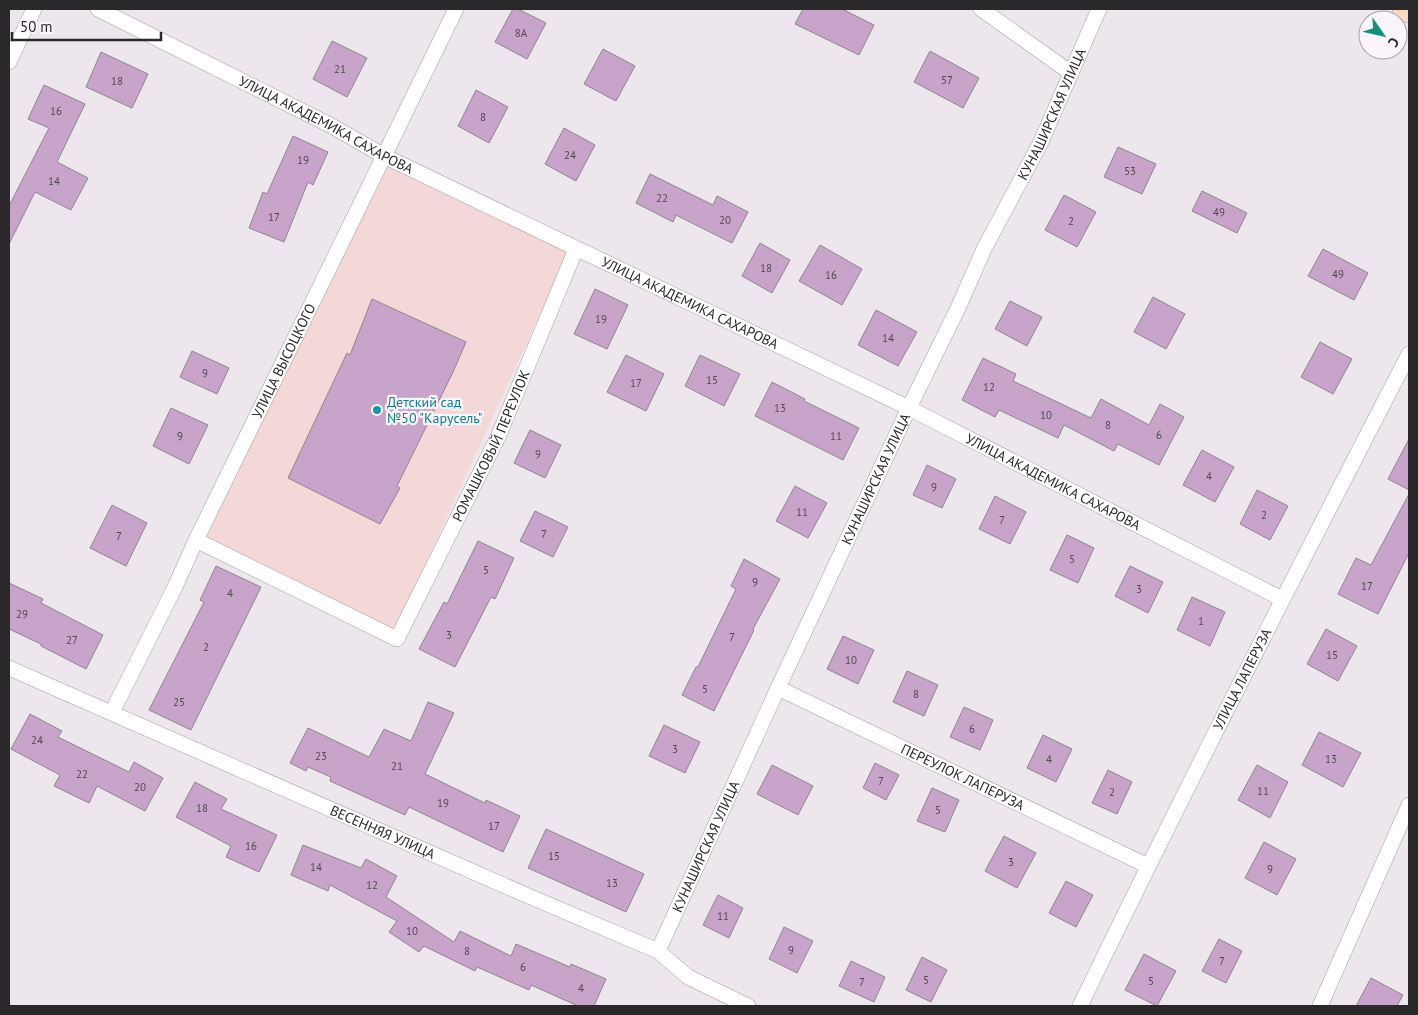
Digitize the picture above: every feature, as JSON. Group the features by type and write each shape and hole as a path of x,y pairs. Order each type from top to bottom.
{"street":[{"path":"9,62 34,9"},
{"name":"УЛИЦА АКАДЕМИКА САХАРОВА","path":"98,9 330,125 384,156 909,408 1282,599"},
{"name":"УЛИЦА ВЫСОЦКОГО","path":"112,712 175,587 196,540 456,9"},
{"path":"981,9 1071,73"},
{"name":"КУНАШИРСКАЯ УЛИЦА","path":"658,951 778,688 909,408 959,306 984,249 1040,144 1099,9"},
{"path":"1403,9 1409,12"},
{"name":"РОМАШКОВЫЙ ПЕРЕУЛОК","path":"196,540 397,639 498,437 576,249"},
{"name":"УЛИЦА ЛАПЕРУЗА","path":"1080,1006 1282,599 1409,354"},
{"name":"ВЕСЕННЯЯ УЛИЦА","path":"9,668 658,951 688,977 748,1006"},
{"name":"ПЕРЕУЛОК ЛАПЕРУЗА","path":"778,688 1148,866"},
{"path":"1320,1006 1409,805"}],"shaded area":[{"path":"387,163 569,251 395,630 203,536"}],"building":[{"path":"513,9 518,9 546,23 527,59 495,42"},
{"path":"803,9 842,9 874,25 859,55 795,24"},
{"path":"332,41 367,58 347,97 313,79"},
{"path":"603,49 635,66 616,101 584,84"},
{"path":"930,51 979,78 963,108 914,82"},
{"path":"101,52 148,74 132,108 86,87"},
{"path":"44,85 85,104 57,162 88,178 71,210 35,192 9,244 9,206 49,128 28,119"},
{"path":"476,90 508,107 489,143 458,126"},
{"path":"564,128 595,145 576,181 545,164"},
{"path":"293,136 328,152 313,185 308,182 284,242 249,228 263,192 267,194"},
{"path":"1118,147 1156,164 1142,194 1104,177"},
{"path":"650,174 713,205 717,196 748,212 732,243 676,215 673,222 636,203"},
{"path":"1202,191 1247,213 1237,233 1192,211"},
{"path":"1064,195 1096,212 1077,247 1045,230"},
{"path":"760,243 790,260 772,293 742,276"},
{"path":"820,245 862,269 842,305 799,281"},
{"path":"1323,249 1368,273 1354,300 1308,276"},
{"path":"595,289 628,305 607,349 574,334"},
{"path":"1153,297 1185,314 1166,349 1134,332"},
{"name":"Детский сад №50 \"Карусель\"","path":"372,299 466,342 397,486 400,488 380,524 288,478 347,353 350,355"},
{"path":"1010,301 1042,317 1027,346 995,329"},
{"path":"876,310 917,332 898,366 858,345"},
{"path":"1320,342 1352,359 1333,394 1301,377"},
{"path":"192,351 229,368 217,394 180,377"},
{"path":"626,355 664,374 646,411 607,392"},
{"path":"700,355 740,374 724,406 685,386"},
{"path":"983,358 1016,374 1013,381 1091,418 1101,399 1149,425 1160,404 1184,417 1159,465 1118,444 1114,451 1064,425 1058,438 999,410 995,417 962,400"},
{"path":"772,382 805,399 804,401 859,428 843,460 755,416"},
{"path":"171,408 208,425 189,464 153,446"},
{"path":"530,430 561,445 545,478 514,463"},
{"path":"1409,439 1409,490 1388,479"},
{"path":"1202,450 1234,467 1215,502 1183,485"},
{"path":"927,465 956,479 942,508 913,495"},
{"path":"795,486 827,503 808,538 776,521"},
{"path":"1257,490 1288,506 1270,540 1240,524"},
{"path":"1409,494 1409,553 1378,614 1338,594 1356,558 1371,565"},
{"path":"995,496 1026,512 1010,544 979,529"},
{"path":"112,505 147,523 126,566 90,548"},
{"path":"535,511 568,527 553,557 520,541"},
{"path":"1067,535 1094,548 1078,583 1050,570"},
{"path":"478,541 514,558 495,599 491,597 455,667 419,649 444,602 447,604"},
{"path":"744,559 780,579 753,629 714,711 682,695 696,667 698,667 736,589 731,586"},
{"path":"216,566 261,587 191,730 149,710 204,602 200,600"},
{"path":"1130,566 1163,582 1148,613 1115,596"},
{"path":"9,583 43,599 41,603 103,635 86,669 9,629"},
{"path":"1192,597 1225,612 1210,646 1177,630"},
{"path":"1326,629 1357,646 1338,681 1307,664"},
{"path":"843,636 874,650 858,684 827,669"},
{"path":"907,671 938,685 924,716 893,702"},
{"path":"428,702 454,713 425,774 485,803 486,800 520,816 503,852 409,807 405,815 330,781 331,777 308,767 306,771 290,763 308,728 369,757 384,729 411,741"},
{"path":"964,707 993,720 980,750 950,737"},
{"path":"30,714 62,731 58,737 129,772 134,762 163,778 145,811 97,786 89,803 54,786 60,775 11,749"},
{"path":"664,725 700,742 685,773 649,756"},
{"path":"1319,732 1361,753 1343,787 1302,765"},
{"path":"1043,735 1072,749 1056,782 1027,768"},
{"path":"875,763 899,775 886,800 863,788"},
{"path":"772,765 813,786 798,815 757,794"},
{"path":"1257,765 1288,782 1270,818 1238,800"},
{"path":"1108,770 1132,782 1117,814 1092,803"},
{"path":"195,782 227,799 221,809 277,835 259,872 226,857 231,846 176,817"},
{"path":"932,788 959,800 945,832 917,821"},
{"path":"546,829 644,874 626,912 528,868"},
{"path":"1004,836 1036,853 1017,888 985,871"},
{"path":"1264,842 1296,859 1277,895 1245,878"},
{"path":"303,845 361,868 366,859 397,876 386,897 454,942 460,931 511,956 516,944 570,967 571,964 606,979 594,1006 578,1006 531,985 529,990 477,967 475,971 424,946 419,952 389,932 397,921 330,885 328,891 291,875"},
{"path":"1066,881 1093,895 1076,927 1049,913"},
{"path":"718,895 743,908 729,938 703,925"},
{"path":"784,927 813,941 797,973 769,959"},
{"path":"1219,939 1242,951 1226,983 1202,971"},
{"path":"1144,954 1176,971 1157,1006 1125,990"},
{"path":"922,957 947,970 931,1002 906,990"},
{"path":"851,961 885,977 874,1002 839,986"},
{"path":"1371,978 1403,995 1397,1006 1356,1006"}],"place":[{"name":"Детский сад №50 \"Карусель\"","path":"377,410"}]}
